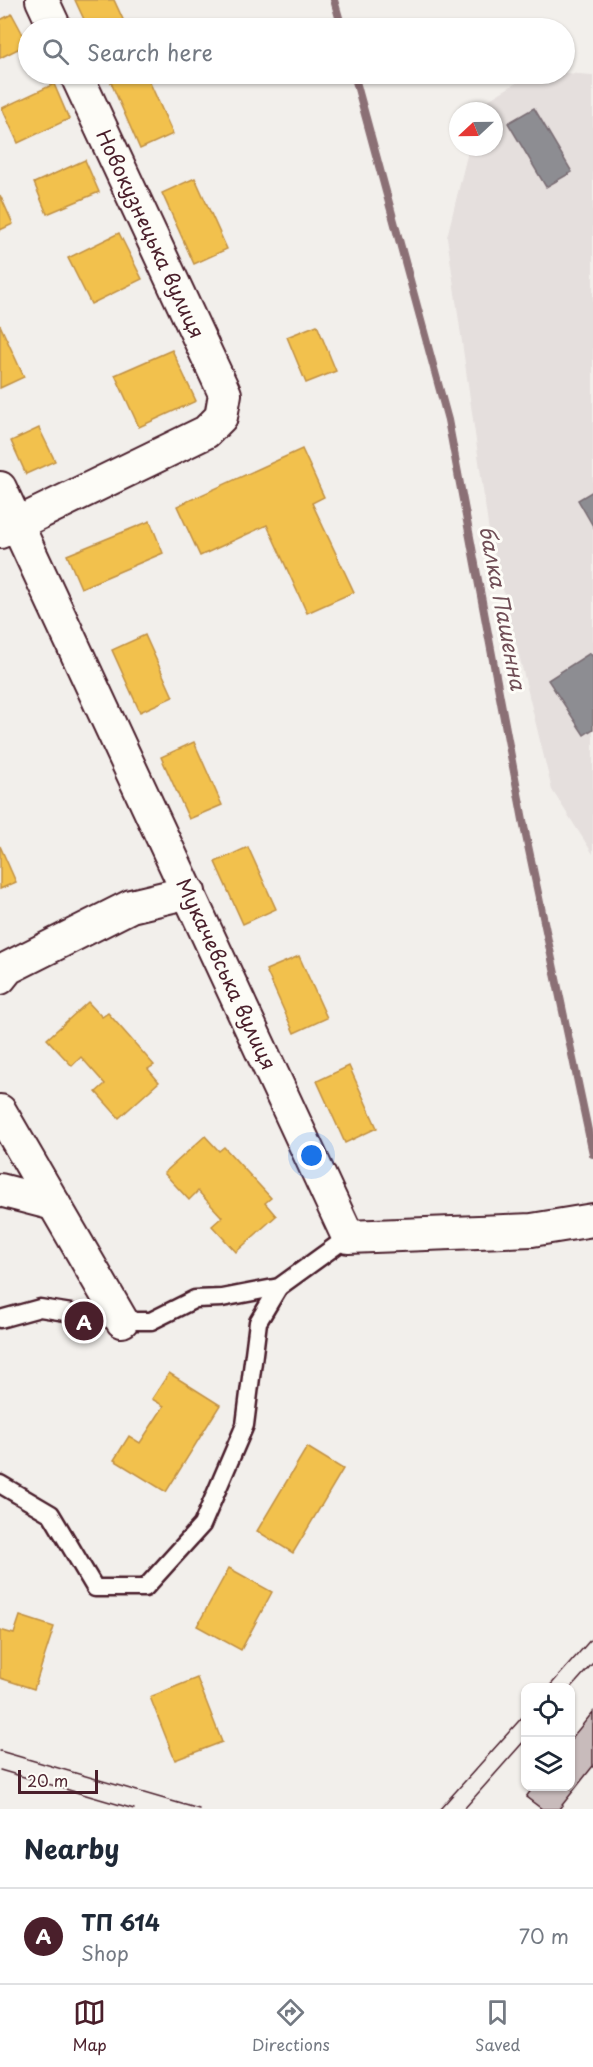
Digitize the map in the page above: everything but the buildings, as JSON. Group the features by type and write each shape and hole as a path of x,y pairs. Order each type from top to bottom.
{"street":[{"path":"42,0 50,18"},
{"name":"Новокузнецька вулиця","path":"8,529 206,432 220,417 225,394 81,84"},
{"name":"Мукачевська вулиця","path":"0,488 8,529 189,892 348,1237"},
{"path":"0,978 8,968 131,906 189,892"},
{"path":"0,1111 122,1321"},
{"path":"0,1190 54,1204"},
{"path":"348,1237 532,1230 593,1220"}],"lane":[{"path":"0,1484 51,1514 95,1588 146,1588 202,1525 244,1425 258,1322 279,1287 348,1237"},
{"path":"0,1319 40,1308 122,1321 151,1321 195,1299 222,1298 279,1287"}],"shaded area":[{"path":"575,74 593,75 593,854 552,790 489,532 447,237 467,156 503,156 503,102 485,102 515,84 575,84"}],"waterway":[{"name":"балка Пашенна","path":"334,0 339,18"},
{"name":"балка Пашенна","path":"357,84 448,420 526,836 593,1154"}],"tram line":[{"path":"552,1683 593,1637"},
{"path":"575,1683 593,1663"},
{"path":"440,1809 521,1719"},
{"path":"464,1809 521,1745"},
{"path":"0,1751 199,1809"},
{"path":"0,1770 134,1809"}],"place":[{"name":"ТП 614","path":"84,1321"}]}
